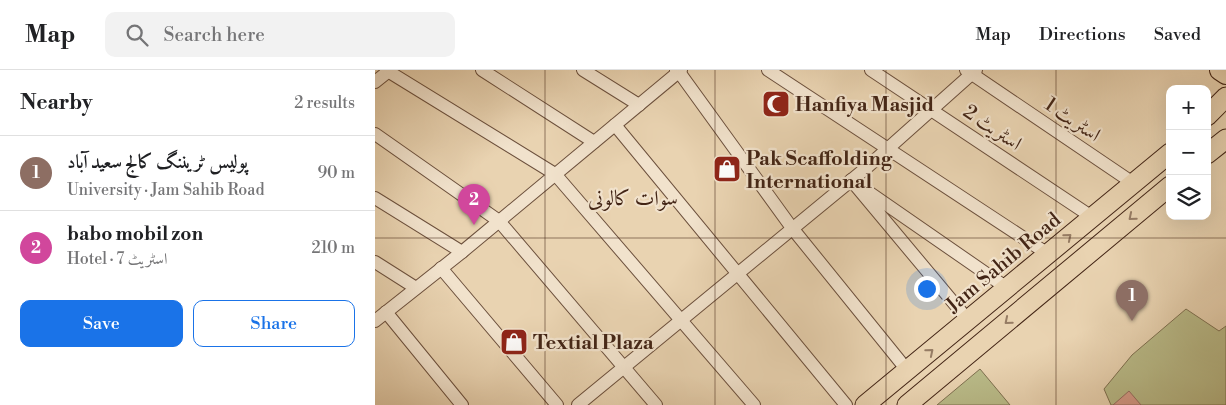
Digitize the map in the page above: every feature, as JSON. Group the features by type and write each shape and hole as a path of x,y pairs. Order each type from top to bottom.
{"highway":[{"path":"1220,70 1226,74"}],"main road":[{"path":"1211,112 1226,97"},
{"path":"1211,151 1226,139"},
{"name":"Jam Sahib Road","path":"865,405 1166,156"},
{"path":"907,405 1166,189"}],"street":[{"path":"482,70 594,142"},
{"path":"583,70 639,105"},
{"path":"768,70 1048,254"},
{"name":"اسٹریٹ 2","path":"871,70 1092,217"},
{"path":"375,82 388,71 555,174 754,405"},
{"path":"375,321 462,252 679,71 792,228 907,370"},
{"path":"578,405 851,180 932,109 971,71"},
{"name":"اسٹریٹ 1","path":"971,71 1133,183"},
{"path":"615,125 846,405"},
{"path":"375,134 499,221 656,405"},
{"path":"851,180 1007,288"},
{"path":"851,180 968,320"},
{"path":"375,198 462,252"},
{"path":"375,262 416,288"},
{"path":"441,268 557,405"},
{"path":"386,312 462,405"}],"green space":[{"path":"1186,309 1219,331 1226,326 1226,405 1111,405 1104,389 1132,355"},
{"path":"980,369 1010,405 937,405"}],"building":[{"path":"1129,391 1141,405 1113,405"}],"place":[{"name":"Hanfiya Masjid","path":"776,104"},
{"name":"Pak Scaffolding International","path":"727,169"},
{"name":"babo mobil zon","path":"474,225"},
{"name":"پولیس ٹریننگ کالج سعید آباد","path":"1132,321"},
{"name":"Textial Plaza","path":"514,342"}],"district":[{"name":"سوات کالونی","path":"633,198"}]}
